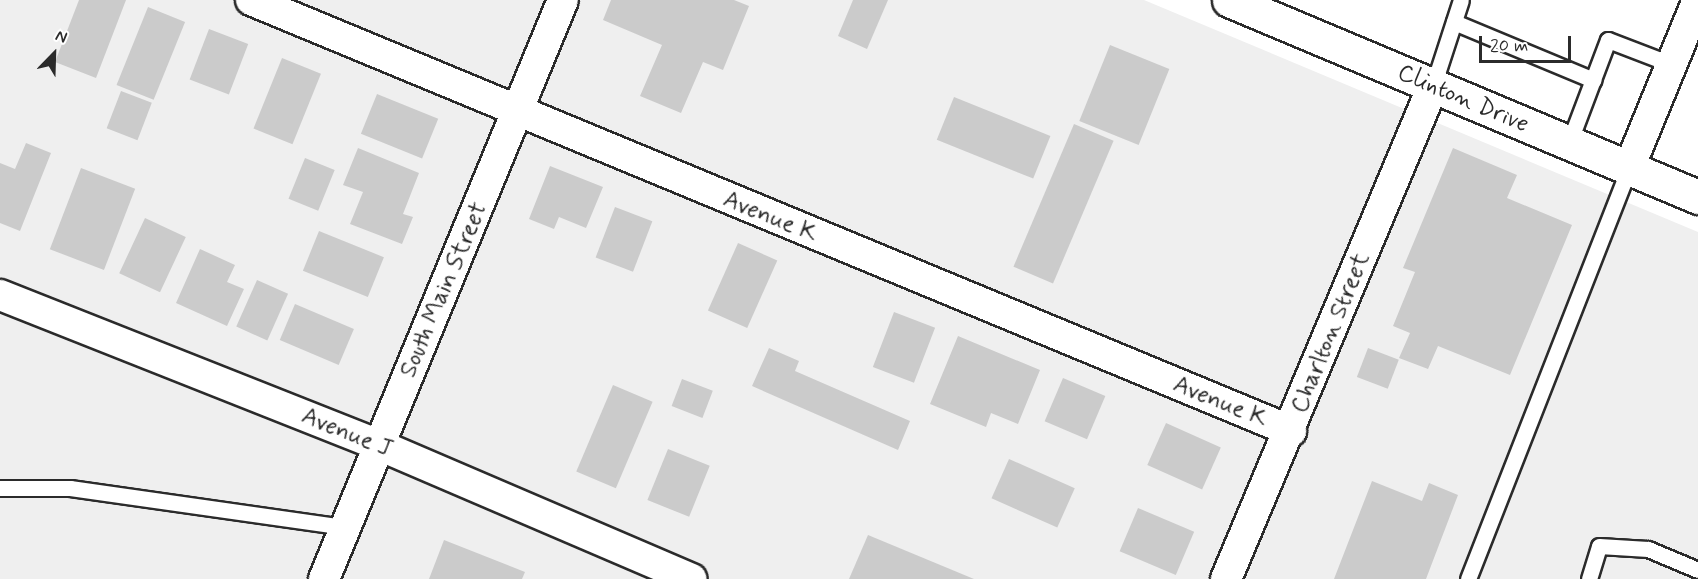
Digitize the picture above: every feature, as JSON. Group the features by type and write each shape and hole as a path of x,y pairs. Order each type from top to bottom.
{"main road":[{"name":"Clinton Drive","path":"1229,0 1698,197"}],"street":[{"name":"Avenue K","path":"251,0 517,113 1291,431"},
{"name":"South Main Street","path":"329,577 345,527 563,0"},
{"path":"1629,168 1698,0"},
{"name":"Charlton Street","path":"1226,579 1291,431 1433,86"},
{"name":"Avenue J","path":"0,295 379,445 691,579"}],"lane":[{"path":"1433,86 1461,0"},
{"path":"1454,22 1593,80"},
{"path":"1569,143 1608,40 1671,64"},
{"path":"1468,579 1629,168"},
{"path":"0,488 70,488 345,527"},
{"path":"1589,579 1599,546 1648,549 1698,570"}],"shaded area":[{"path":"0,0 1144,0 1698,232 1698,579 0,579"}],"building":[{"path":"79,0 126,0 96,78 55,62"},
{"path":"611,0 734,0 749,6 723,70 703,62 681,113 640,96 662,45 603,20"},
{"path":"853,0 888,0 867,49 838,36"},
{"path":"148,7 185,22 154,100 117,85"},
{"path":"209,29 248,44 229,94 190,79"},
{"path":"1110,45 1169,69 1139,145 1079,121"},
{"path":"282,58 321,74 292,144 254,128"},
{"path":"121,91 152,103 137,140 107,128"},
{"path":"377,94 438,119 422,159 361,134"},
{"path":"954,97 1050,136 1033,179 937,140"},
{"path":"1074,124 1114,141 1053,283 1013,267"},
{"path":"26,143 51,153 20,231 0,223 0,163 15,169"},
{"path":"358,148 419,173 403,214 413,217 402,244 350,224 363,192 343,185"},
{"path":"1453,148 1517,175 1507,198 1572,225 1510,375 1438,346 1428,369 1399,358 1410,333 1393,326 1415,272 1403,268"},
{"path":"305,158 335,170 318,211 289,199"},
{"path":"550,166 603,187 586,228 559,217 554,229 529,219"},
{"path":"81,168 135,189 104,270 50,249"},
{"path":"615,207 652,221 633,272 596,257"},
{"path":"145,218 186,237 160,292 119,273"},
{"path":"319,231 384,257 368,297 303,271"},
{"path":"738,243 777,260 747,328 708,311"},
{"path":"200,249 235,265 227,282 244,289 227,326 176,303"},
{"path":"257,280 288,294 267,340 236,327"},
{"path":"295,304 354,329 339,365 280,340"},
{"path":"894,312 935,328 914,383 873,367"},
{"path":"958,336 1040,370 1018,424 991,413 986,427 930,404"},
{"path":"769,348 799,361 795,371 910,421 898,450 752,386"},
{"path":"1368,348 1399,360 1388,389 1357,377"},
{"path":"1063,378 1105,396 1087,439 1045,421"},
{"path":"682,379 713,391 702,418 672,406"},
{"path":"613,385 653,402 616,488 576,472"},
{"path":"1166,423 1221,447 1202,489 1147,465"},
{"path":"668,449 710,466 689,517 647,500"},
{"path":"1009,459 1075,488 1057,528 992,498"},
{"path":"1372,481 1422,501 1429,483 1458,495 1426,579 1334,579"},
{"path":"1138,508 1194,532 1176,575 1120,551"},
{"path":"868,535 974,579 849,579"},
{"path":"444,540 525,572 522,579 429,579"}]}
